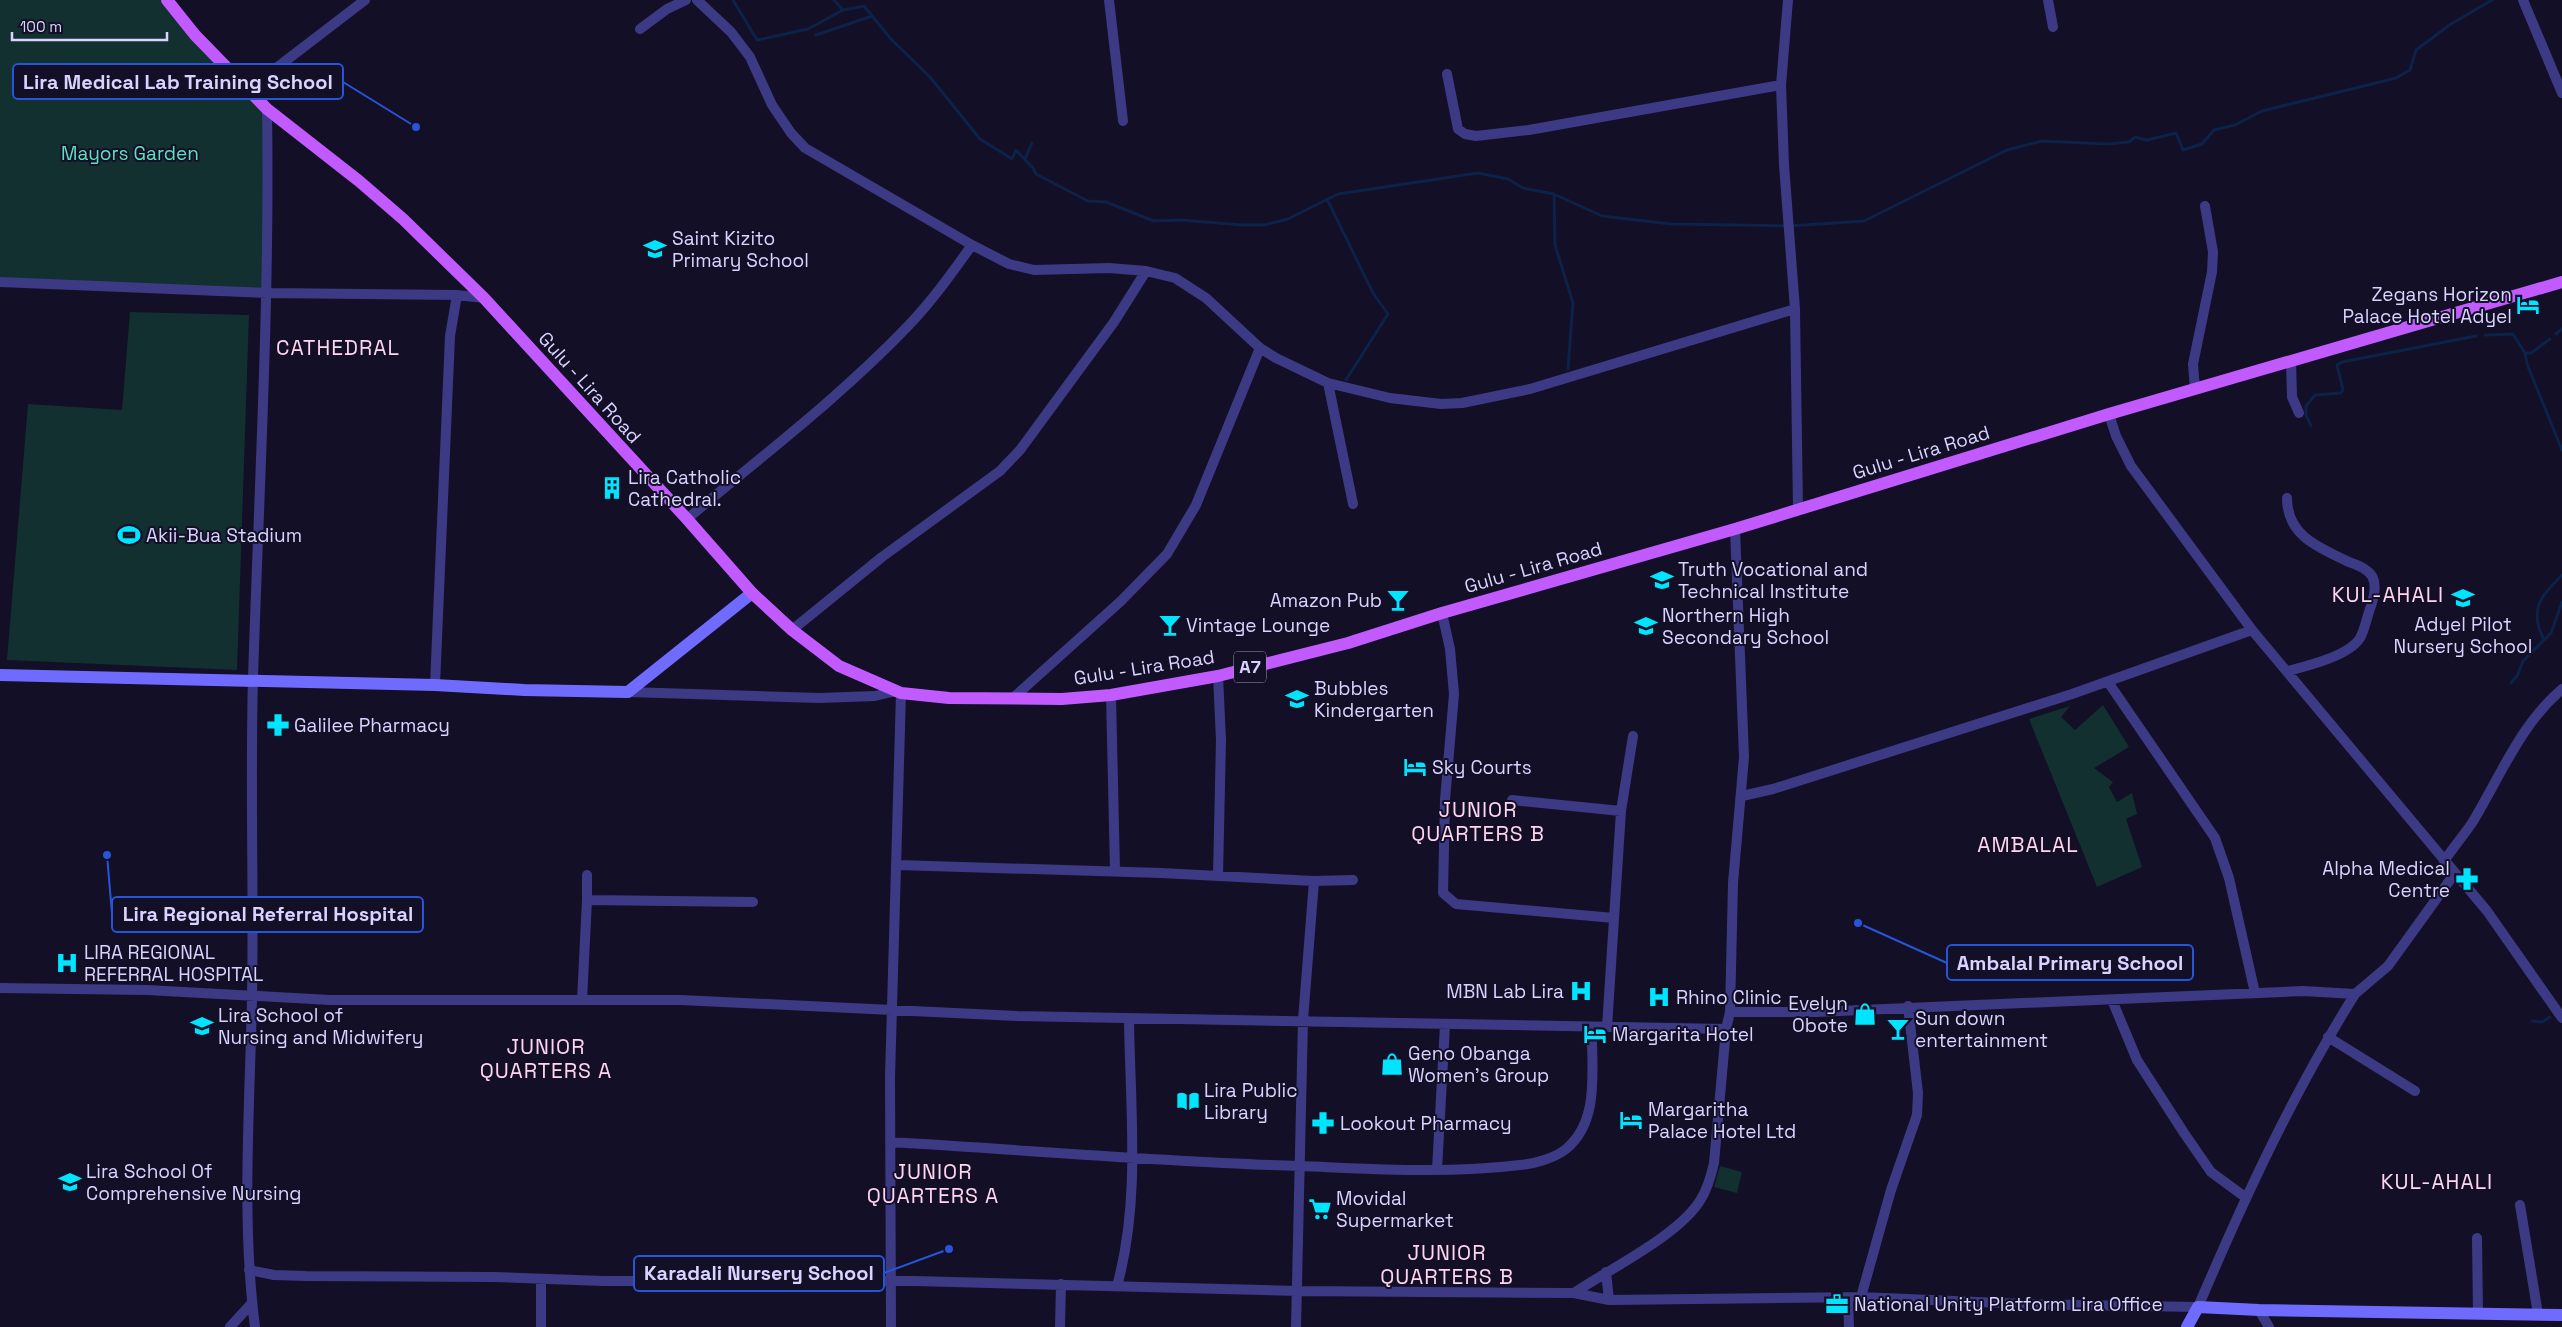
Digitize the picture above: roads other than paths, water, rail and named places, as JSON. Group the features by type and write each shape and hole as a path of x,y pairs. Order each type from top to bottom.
{"main road":[{"name":"Gulu - Lira Road","path":"167,0 196,35 267,109 388,207 484,298 752,593 792,630 839,666 899,692 949,698 1062,699 1111,695 1218,676 1348,643 1442,613 1735,528 2109,414 2562,282"},
{"path":"0,675 435,685 524,690 628,692 752,593"},
{"path":"2187,1327 2198,1307 2258,1310 2562,1314"}],"street":[{"path":"249,89 365,0"},
{"path":"640,29 667,9 686,0"},
{"path":"697,0 730,32 750,57 772,105 791,133 805,148 972,245 1010,264 1034,270 1109,268 1146,271 1175,278 1190,286 1260,348 1276,358 1328,382 1417,403 1462,403 1530,390 1795,309"},
{"path":"1109,0 1123,121"},
{"path":"1788,0 1781,85 1784,165 1795,309 1798,508"},
{"path":"2048,0 2052,28"},
{"path":"2522,0 2562,93"},
{"path":"1447,74 1458,129 1465,134 1476,136 1529,130 1781,85"},
{"path":"255,1327 249,1270 247,1116 252,997 253,681 268,293 267,109"},
{"path":"2195,389 2193,364 2212,272 2213,252 2204,206"},
{"path":"686,519 815,413 908,326 935,296 972,245"},
{"path":"792,630 882,557 1000,471 1020,450 1114,322 1146,271"},
{"path":"0,282 268,293 457,295 484,298"},
{"path":"435,685 450,336 457,295"},
{"path":"1013,698 1121,601 1167,554 1196,505 1260,348"},
{"path":"2291,361 2297,409"},
{"path":"1328,382 1353,504"},
{"path":"2109,414 2116,436 2131,466 2252,630 2487,911 2562,1018"},
{"path":"2287,498 2287,508 2292,522 2307,539 2315,546 2362,567 2372,576 2374,588 2374,595 2359,640 2342,652 2319,663 2288,671"},
{"path":"1574,1293 1668,1233 1687,1217 1700,1201 1709,1184 1715,1156 1726,1029 1730,1012 1734,884 1742,796 1743,710 1735,528"},
{"path":"1442,613 1450,649 1454,694 1445,800 1443,893 1456,904 1614,918"},
{"path":"1742,796 1773,789 1910,747 2108,682 2252,630"},
{"path":"1218,676 1221,740 1218,876"},
{"path":"2108,682 2215,838 2230,878 2255,993"},
{"path":"2444,861 2471,824 2506,761 2534,717 2562,689"},
{"path":"628,692 819,698 876,696 899,692 890,1142 891,1327"},
{"path":"1111,695 1115,871"},
{"path":"1608,1027 1621,811 1633,736"},
{"path":"1512,800 1621,811"},
{"path":"897,865 1115,871 1314,881 1354,880"},
{"path":"249,1270 274,1275 305,1276 1061,1284 1297,1291 1574,1293 1609,1300 1861,1297 2023,1304 2198,1307 2245,1197 2328,1037 2355,994 2388,966 2455,873"},
{"path":"582,1000 587,875"},
{"path":"1296,1327 1304,1020 1314,881"},
{"path":"587,900 753,902"},
{"path":"0,988 147,990 330,1000 681,1000 892,1011 1129,1019 1304,1020 1445,1025 1726,1029"},
{"path":"1730,1012 1816,1012 1908,1006 2112,1000 2303,991 2355,994"},
{"path":"2112,1000 2137,1060 2193,1146 2211,1172 2245,1197"},
{"path":"1861,1297 1891,1190 1917,1115 1918,1093 1908,1006"},
{"path":"1118,1286 1126,1250 1131,1158 1129,1019"},
{"path":"1437,1170 1445,1025"},
{"path":"890,1142 1131,1158 1300,1166 1437,1170 1522,1165 1564,1151 1579,1137 1588,1119 1591,1104 1592,1027"},
{"path":"2328,1037 2415,1091"},
{"path":"2520,1206 2538,1314"},
{"path":"2477,1238 2478,1314"},
{"path":"1606,1272 1609,1300"},
{"path":"541,1279 541,1327"},
{"path":"1060,1327 1061,1284"},
{"path":"1848,1298 1849,1327"},
{"path":"230,1327 252,1303"},
{"path":"2258,1310 2269,1327"}],"waterway":[{"path":"733,0 757,40 808,29 843,10"},
{"path":"834,0 843,10 864,6 891,39 930,77 980,139 1012,159 1016,150 1033,168 1036,174 1088,201 1106,202 1154,221 1181,220 1264,225 1288,219 1338,194 1478,173 1508,179 1523,188 1554,194 1602,216 1671,224 1789,226 1864,221 2007,150 2042,141 2107,144 2129,142 2135,137 2147,140 2176,133 2183,150 2202,144 2214,130 2235,125 2262,111 2396,78 2410,70 2416,50 2451,24 2492,0"},
{"path":"816,35 872,16"},
{"path":"1025,159 1032,143"},
{"path":"1554,194 1555,245 1573,303 1568,369"},
{"path":"1327,199 1373,293 1388,314 1346,380"},
{"path":"2556,334 2562,329"},
{"path":"2485,335 2513,334 2525,353 2531,353 2550,339"},
{"path":"2311,426 2306,415 2306,406 2315,395 2341,393 2343,390 2337,365 2342,362 2476,336"},
{"path":"2525,353 2527,364 2562,450"},
{"path":"2543,638 2537,619 2539,604 2548,590 2562,575"},
{"path":"2511,683 2517,676 2523,661 2551,633 2562,602"},
{"path":"2532,1021 2542,1022 2550,1017"}],"place":[{"name":"Lira Medical Lab Training School","path":"416,127"},
{"name":"Saint Kizito Primary School","path":"655,249"},
{"name":"Zegans Horizon Palace Hotel Adyel","path":"2528,305"},
{"name":"Lira Catholic Cathedral.","path":"612,488"},
{"name":"Akii-Bua Stadium","path":"129,535"},
{"name":"Truth Vocational and Technical Institute","path":"1662,580"},
{"name":"Adyel Pilot Nursery School","path":"2463,598"},
{"name":"Amazon Pub","path":"1398,600"},
{"name":"Vintage Lounge","path":"1170,625"},
{"name":"Northern High Secondary School","path":"1646,626"},
{"name":"Bubbles Kindergarten","path":"1297,699"},
{"name":"Galilee Pharmacy","path":"278,725"},
{"name":"Sky Courts","path":"1415,767"},
{"name":"Lira Regional Referral Hospital","path":"107,855"},
{"name":"Alpha Medical Centre","path":"2467,879"},
{"name":"Ambalal Primary School","path":"1858,923"},
{"name":"LIRA REGIONAL REFERRAL HOSPITAL","path":"67,963"},
{"name":"MBN Lab Lira","path":"1581,991"},
{"name":"Rhino Clinic","path":"1659,997"},
{"name":"Evelyn Obote","path":"1865,1014"},
{"name":"Lira School of Nursing and Midwifery","path":"202,1026"},
{"name":"Sun down entertainment","path":"1898,1029"},
{"name":"Margarita Hotel","path":"1595,1034"},
{"name":"Geno Obanga Women's Group","path":"1392,1064"},
{"name":"Lira Public Library","path":"1188,1101"},
{"name":"Margaritha Palace Hotel Ltd","path":"1631,1120"},
{"name":"Lookout Pharmacy","path":"1323,1123"},
{"name":"Lira School Of Comprehensive Nursing","path":"70,1182"},
{"name":"Movidal Supermarket","path":"1320,1209"},
{"name":"Karadali Nursery School","path":"949,1249"},
{"name":"National Unity Platform Lira Office","path":"1837,1304"}],"district":[{"name":"CATHEDRAL","path":"338,348"},
{"name":"KUL-AHALI","path":"2388,595"},
{"name":"JUNIOR QUARTERS B","path":"1478,822"},
{"name":"AMBALAL","path":"2028,845"},
{"name":"JUNIOR QUARTERS A","path":"546,1059"},
{"name":"KUL-AHALI","path":"2437,1182"},
{"name":"JUNIOR QUARTERS A","path":"933,1184"},
{"name":"JUNIOR QUARTERS B","path":"1447,1265"}],"park label":[{"name":"Mayors Garden","path":"130,153"}]}
